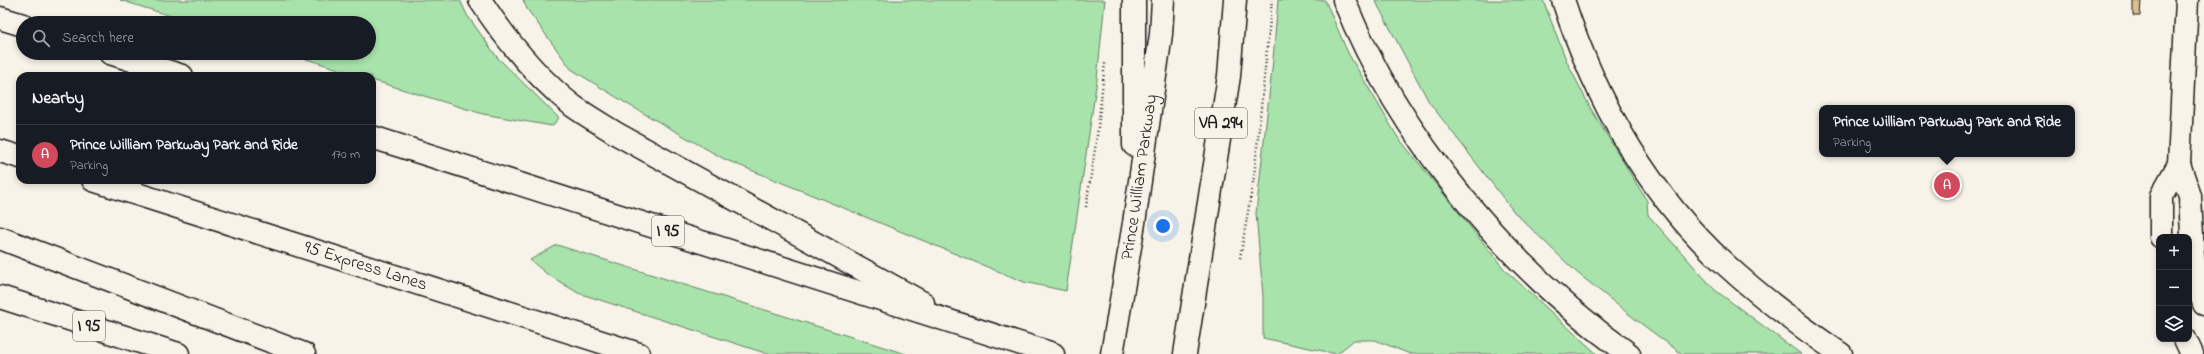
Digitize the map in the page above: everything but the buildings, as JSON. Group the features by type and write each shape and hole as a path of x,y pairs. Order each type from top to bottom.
{"main road":[{"path":"480,0 501,32 534,72 574,106 617,134 965,326"},
{"path":"1134,0 1134,223"},
{"name":"Prince William Parkway","path":"1112,354 1134,223 1161,34 1163,0"},
{"name":"VA 294","path":"1185,354 1229,76 1235,0"},
{"path":"1344,0 1351,18 1394,99 1436,162 1455,186 1484,222 1537,276 1603,336 1629,354"},
{"path":"1563,0 1579,48 1606,108 1640,164 1680,217 1731,270 1790,319 1841,354"},
{"path":"2187,0 2179,164 2190,196 2193,255 2198,286 2204,304"},
{"path":"0,18 16,23"},
{"path":"132,60 169,72"},
{"name":"I 95","path":"376,138 1053,354"},
{"path":"0,150 16,156"},
{"path":"2161,234 2161,196 2179,164"},
{"name":"95 Express Lanes","path":"105,184 639,354"},
{"path":"0,238 304,354"},
{"name":"I 95","path":"0,297 178,354"},
{"path":"2186,342 2192,354"}],"path":[{"path":"1240,258 1254,177 1272,0"},
{"path":"1086,207 1097,136 1106,55"}],"green space":[{"path":"120,0 460,0 467,15 497,57 559,118 552,126 483,114 376,81 376,72 348,72 310,60 376,60 376,16 171,16"},
{"path":"523,0 1105,0 1097,79 1066,291 1024,282 724,159 629,105 571,69 527,9"},
{"path":"1278,0 1325,0 1348,53 1397,136 1505,270 1597,354 1410,354 1375,340 1354,340 1337,354 1263,338 1263,296 1256,213"},
{"path":"1375,0 1543,0 1567,62 1591,109 1647,201 1648,215 1715,290 1801,354 1682,354 1575,271 1514,212 1429,102"},
{"path":"557,245 906,354 768,354 578,293 547,274 530,260"}],"place":[{"name":"Prince William Parkway Park and Ride","path":"1947,185"}]}
